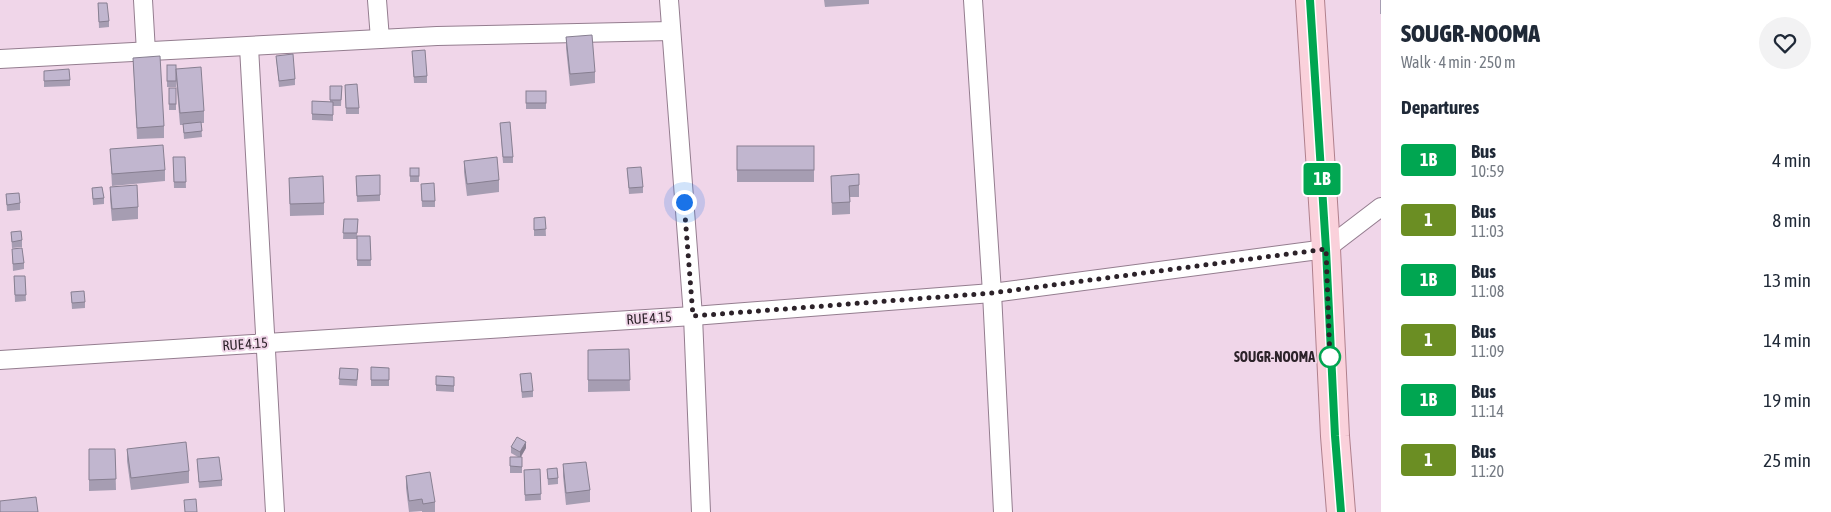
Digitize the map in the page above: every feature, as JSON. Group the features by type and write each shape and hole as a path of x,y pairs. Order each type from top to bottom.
{"main road":[{"path":"1310,0 1341,512"}],"street":[{"path":"143,0 146,52"},
{"path":"378,0 380,39"},
{"path":"669,0 693,316 701,512"},
{"path":"973,0 992,293 1003,512"},
{"path":"0,59 437,36 671,31"},
{"path":"249,47 275,512"},
{"path":"1326,249 1381,207"},
{"name":"RUE 4.15","path":"0,360 693,316 992,293 1326,249"}],"building":[{"path":"98,3 107,3 109,21 99,22"},
{"path":"592,35 595,72 570,74 566,37"},
{"path":"425,50 427,76 414,77 412,51"},
{"path":"293,54 295,79 279,81 276,56"},
{"path":"160,56 164,126 137,128 133,58"},
{"path":"167,65 176,65 176,81 167,81"},
{"path":"201,67 204,111 180,113 176,69"},
{"path":"69,69 70,80 44,81 44,71"},
{"path":"357,84 359,108 346,108 345,85"},
{"path":"330,86 342,86 341,100 330,100"},
{"path":"169,88 176,88 176,104 169,104"},
{"path":"526,91 546,91 546,103 526,103"},
{"path":"312,101 333,102 333,115 312,114"},
{"path":"201,122 202,131 184,133 183,124"},
{"path":"510,122 513,157 503,157 500,123"},
{"path":"163,145 165,170 112,174 110,149"},
{"path":"737,146 814,146 814,170 737,170"},
{"path":"173,157 185,157 186,182 174,182"},
{"path":"497,157 499,180 467,184 464,161"},
{"path":"641,167 643,187 629,188 627,168"},
{"path":"410,168 419,168 419,176 410,176"},
{"path":"859,174 859,185 849,186 850,202 832,203 831,176"},
{"path":"380,175 380,195 357,196 356,176"},
{"path":"323,176 324,203 290,204 289,178"},
{"path":"434,183 435,201 422,201 421,184"},
{"path":"137,185 138,207 112,209 110,187"},
{"path":"102,187 104,198 93,199 92,188"},
{"path":"19,193 20,203 7,205 6,194"},
{"path":"545,217 546,229 534,230 534,218"},
{"path":"344,219 358,219 357,233 343,233"},
{"path":"21,231 22,240 12,242 11,232"},
{"path":"357,236 370,236 371,260 357,260"},
{"path":"22,248 24,263 13,264 12,249"},
{"path":"14,276 25,276 26,295 15,295"},
{"path":"84,291 85,302 72,303 71,292"},
{"path":"629,349 630,380 588,380 588,350"},
{"path":"371,367 389,368 389,380 371,380"},
{"path":"340,368 358,369 357,380 339,379"},
{"path":"531,373 533,391 522,392 520,374"},
{"path":"436,376 454,377 454,386 436,385"},
{"path":"517,437 526,442 520,452 511,447"},
{"path":"186,442 189,471 131,478 127,449"},
{"path":"89,449 115,449 116,479 89,480"},
{"path":"219,457 222,480 199,482 197,459"},
{"path":"510,457 522,457 522,467 510,466"},
{"path":"586,462 590,490 566,493 563,464"},
{"path":"557,468 558,478 548,479 547,469"},
{"path":"540,469 541,494 525,495 524,470"},
{"path":"430,472 435,502 423,504 422,499 409,501 406,476"},
{"path":"36,497 38,512 0,512 0,501"},
{"path":"196,499 197,512 185,512 184,500"}],"bus line":[{"name":"1B","path":"1310,0 1341,512"}],"place":[{"name":"SOUGR-NOOMA","path":"1330,357"}],"route":[{"path":"684,202 693,316 992,293 1326,249 1330,360 1330,357"}]}
